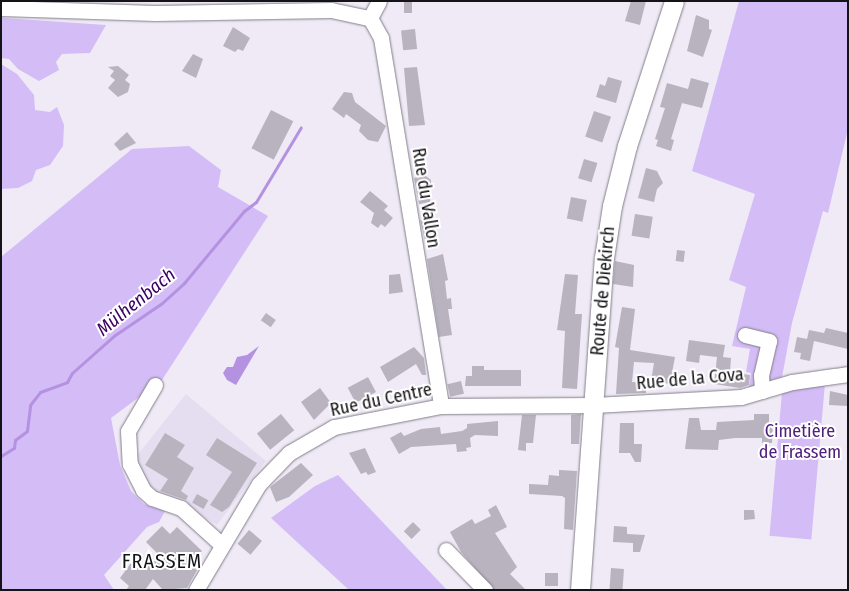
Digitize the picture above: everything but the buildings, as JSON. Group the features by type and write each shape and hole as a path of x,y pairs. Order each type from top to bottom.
{"main road":[{"name":"Route de Diekirch","path":"580,590 604,258 612,206 627,146 674,1"}],"street":[{"path":"1,8 130,7 330,10 370,18 379,1"},
{"name":"Rue du Vallon","path":"370,18 381,38 441,406"},
{"path":"745,335 770,341 761,375 762,391"},
{"name":"Rue de la Cova","path":"594,405 741,397 792,382 848,374"},
{"path":"155,386 128,431 130,464 136,479 152,498 181,508 222,545"},
{"name":"Rue du Centre","path":"196,590 259,484 289,453 334,427 441,406 594,405"},
{"path":"446,550 485,590"}],"shaded area":[{"path":"259,346 236,385 227,380 223,373 227,367 233,367 237,357 247,355"},
{"path":"186,394 266,461 217,525 190,509 166,500 143,481 135,458"}],"green space":[{"path":"739,1 848,1 848,129 828,213 823,211 792,323 782,377 749,387 751,373 746,372 750,349 732,346 746,287 729,280 755,194 692,171"},
{"path":"1,17 106,25 90,53 62,54 56,62 59,70 39,81 18,69 9,59 1,58"},
{"path":"1,64 17,74 34,95 35,110 50,112 57,107 64,125 63,146 50,165 36,170 32,181 18,188 1,189"},
{"path":"189,146 221,170 218,187 268,216 162,380 111,418 120,465 131,491 144,504 165,511 159,522 147,527 104,575 114,590 1,590 1,257 132,149"},
{"name":"Cimetière de Frassem","path":"783,379 825,383 811,539 769,536"},
{"path":"338,475 447,590 349,590 271,518 315,486"}],"waterway":[{"name":"Mülhenbach","path":"1,456 14,448 15,440 27,431 30,405 40,392 67,382 72,373 115,335 162,303 184,283 244,211 256,202 301,127"}],"district":[{"name":"FRASSEM","path":"162,561"}]}
